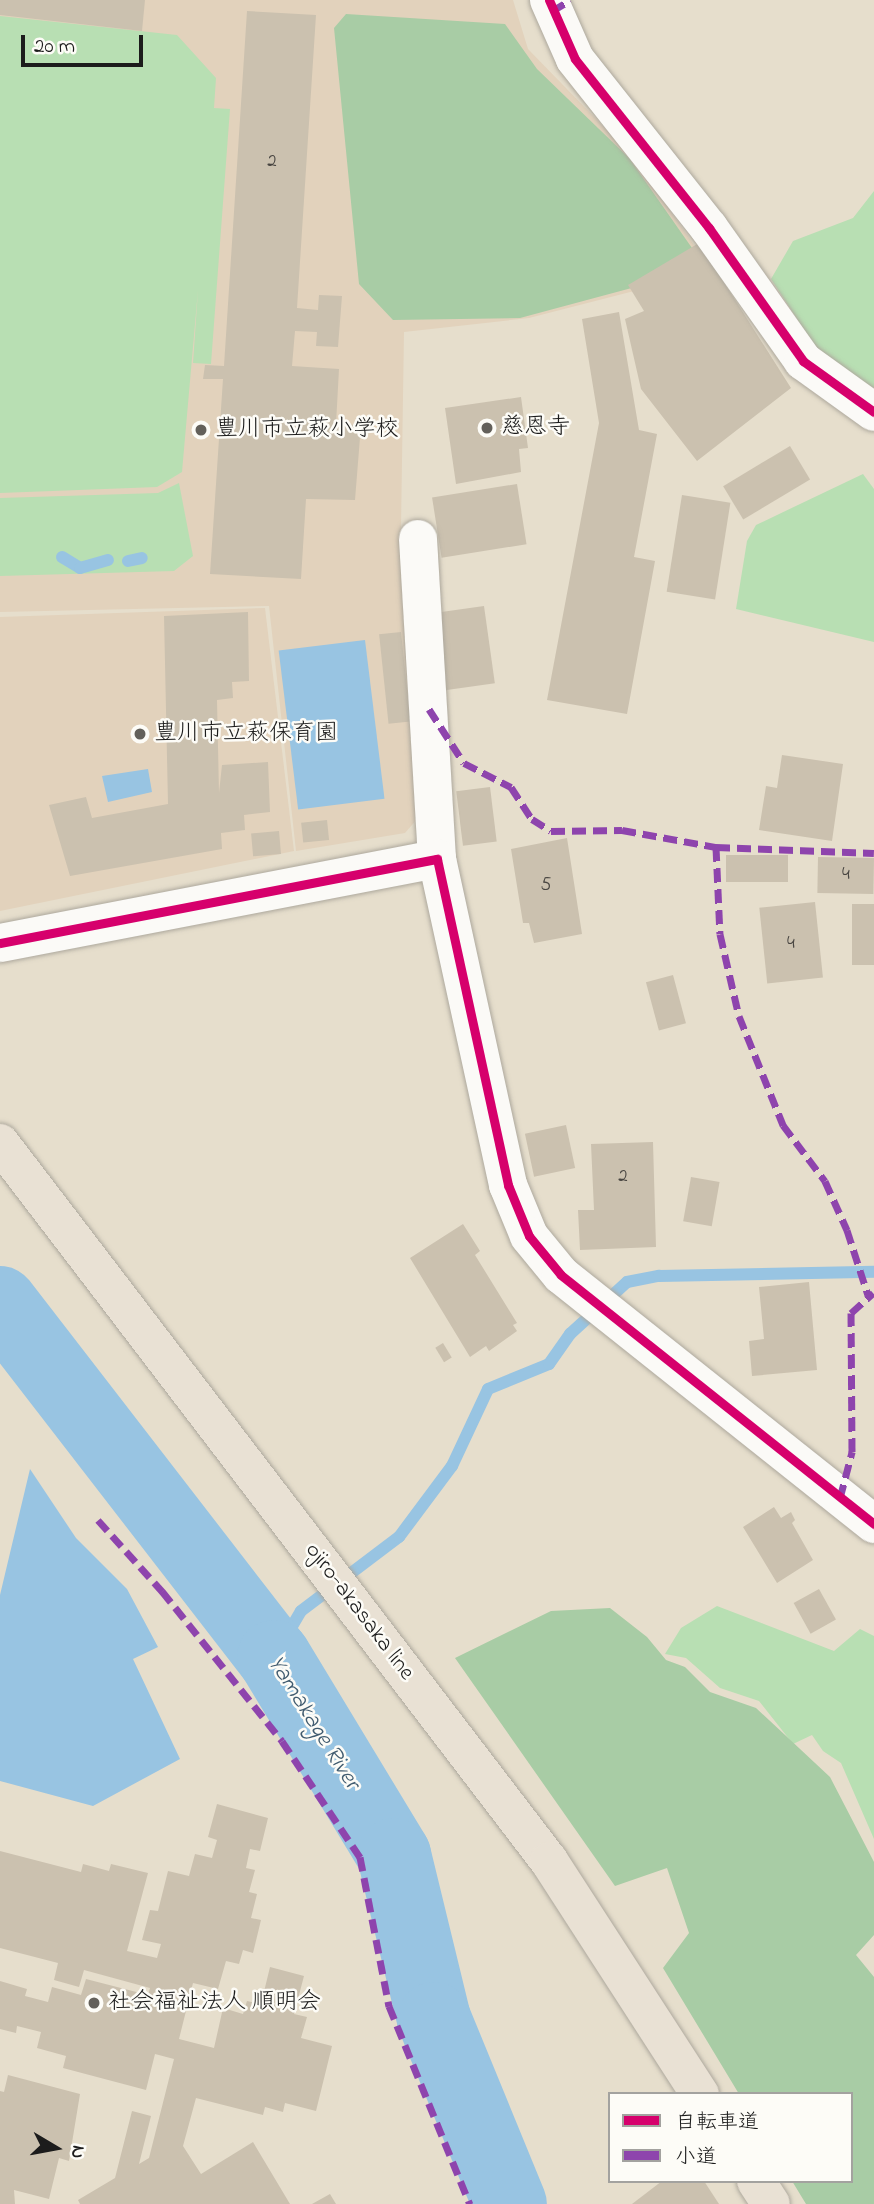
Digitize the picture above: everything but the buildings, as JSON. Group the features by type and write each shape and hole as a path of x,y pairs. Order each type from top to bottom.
{"main road":[{"name":"ojiro-akasaka line","path":"0,1143 549,1861 699,2092"},
{"path":"757,2183 771,2204"}],"street":[{"path":"549,0 575,59 709,228 803,361 874,412"},
{"path":"418,538 436,859 508,1185 529,1237 561,1275 874,1524"},
{"path":"0,943 436,859"}],"shaded area":[{"name":"豊川市立萩小学校","path":"0,0 513,0 528,49 633,157 712,271 529,318 404,332 401,527 425,810 405,833 296,851 269,606 0,612"},
{"name":"豊川市立萩保育園","path":"265,608 294,851 0,911 0,617"}],"green space":[{"path":"346,14 505,24 537,69 629,158 706,268 520,318 393,320 359,284 334,28"},
{"path":"0,16 177,35 216,78 214,108 230,109 211,364 193,363 198,290 182,472 157,487 0,493"},
{"path":"874,191 874,388 822,357 771,279 793,241 853,218"},
{"path":"863,474 874,489 874,642 736,609 747,541 756,525"},
{"path":"179,483 193,556 174,571 0,576 0,498 158,493"},
{"path":"717,1606 834,1651 860,1629 874,1636 874,1839 841,1763 823,1751 812,1735 793,1744 759,1701 720,1688 686,1658 665,1654 681,1628"},
{"path":"610,1608 647,1637 666,1660 685,1667 710,1692 756,1708 830,1777 874,1862 874,1935 856,1955 874,1977 874,2204 806,2204 793,2183 853,2183 853,2092 738,2092 663,1968 689,1933 667,1868 615,1886 455,1658 551,1611"}],"water":[{"path":"365,640 384,799 298,809 279,651"},
{"path":"148,769 152,792 108,802 102,776"},
{"path":"30,1469 76,1538 127,1589 158,1647 133,1659 180,1759 93,1806 0,1781 0,1595"}],"waterway":[{"path":"62,557 80,568 108,560"},
{"path":"128,561 142,558"},
{"path":"274,1657 301,1611 399,1537 452,1466 488,1389 549,1364 570,1334 627,1282 659,1276 874,1272"},
{"name":"Yamakage River","path":"0,1303 274,1657 394,1855 434,2019 510,2204"}],"marked path":[{"path":"552,11 570,0"},
{"path":"429,709 464,763 511,787 532,819 551,831 622,830 716,847 874,853"},
{"path":"716,847 720,934 739,1016 783,1125 825,1181 847,1230 868,1295"},
{"path":"840,1498 852,1452 851,1313 873,1293"},
{"path":"98,1520 162,1591 282,1741 360,1857 389,2006 470,2204"}],"cycle path":[{"path":"549,0 575,59 709,228 803,361 874,412"},
{"path":"0,943 437,859 508,1185 529,1236 561,1275 874,1524"}],"place":[{"name":"慈恩寺","path":"487,428"},
{"name":"豊川市立萩小学校","path":"201,430"},
{"name":"豊川市立萩保育園","path":"140,734"},
{"name":"社会福祉法人 順明会","path":"94,2003"}]}
